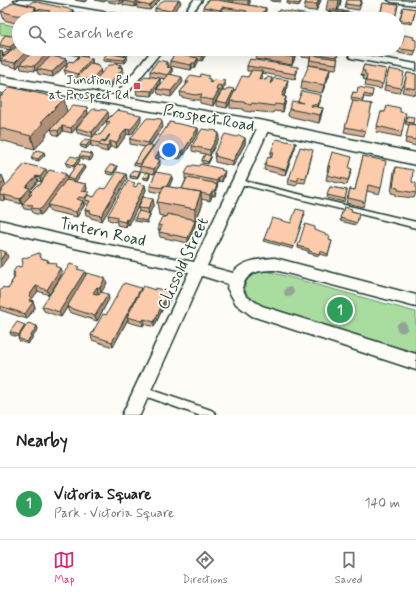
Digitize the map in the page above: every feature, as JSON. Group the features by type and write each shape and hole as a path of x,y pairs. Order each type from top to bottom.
{"street":[{"path":"18,0 87,12"},
{"path":"189,12 198,0"},
{"path":"392,0 416,3"},
{"path":"116,101 152,56"},
{"path":"354,56 416,67"},
{"name":"Prospect Road","path":"0,80 264,126 416,159"},
{"name":"Clissold Street","path":"131,415 240,182 264,126"},
{"name":"Tintern Road","path":"0,225 198,269 236,280"},
{"path":"416,301 275,264 256,264 241,271 234,288 241,300 257,312 416,362"}],"lane":[{"path":"240,182 416,225"},
{"path":"142,391 211,415"}],"shaded area":[{"path":"0,20 12,22 12,55 0,66"}],"green space":[{"path":"0,23 12,26 12,37 0,34"},
{"path":"263,270 416,312 416,353 265,308 250,300 245,290 245,281 253,272"}],"building":[{"path":"137,0 135,3 122,1"},
{"path":"140,0 155,0 150,6 137,3"},
{"path":"164,0 179,0 170,11 155,8"},
{"path":"209,0 217,0 266,8 264,12 246,12 247,11 222,7 220,10 203,7"},
{"path":"288,0 301,0 299,4 287,2"},
{"path":"307,0 319,0 317,4 305,4"},
{"path":"347,0 361,0 359,6 346,4"},
{"path":"33,1 73,10 71,12 49,12 50,11 36,9 36,7 28,5"},
{"path":"13,2 36,7 33,12 12,12 12,14 1,11"},
{"path":"383,3 398,5 396,12 381,12"},
{"path":"403,7 416,9 412,22 404,21 404,12 402,12"},
{"path":"330,9 347,12 330,11 329,12"},
{"path":"279,10 291,12 278,12"},
{"path":"5,35 12,36 12,45 10,47 0,44"},
{"path":"404,35 414,37 413,39 416,40 416,51 404,50"},
{"path":"12,51 12,56 22,56 15,63 0,60"},
{"path":"10,52 5,56 2,55"},
{"path":"29,56 45,56 34,66 20,64"},
{"path":"51,56 66,59 52,72 37,69"},
{"path":"80,56 92,58 78,74 64,70 68,66 66,65 69,61 73,62"},
{"path":"105,56 127,57 124,60 103,58"},
{"path":"174,56 198,58 195,63 192,63 191,65 170,61"},
{"path":"311,56 338,59 336,64 310,60"},
{"path":"250,59 298,67 295,74 247,66"},
{"path":"158,60 167,62 165,64 169,65 167,67 172,68 167,75 150,71"},
{"path":"91,63 99,65 98,67 101,69 91,80 77,77"},
{"path":"115,63 121,65 118,67 123,68 110,83 95,80 109,65 113,65"},
{"path":"309,65 330,69 324,85 302,81"},
{"path":"364,65 386,69 383,84 366,81 367,75 365,74 365,71 362,70"},
{"path":"389,69 404,72 401,88 385,85"},
{"path":"252,70 262,71 259,79 266,80 267,77 272,78 270,84 274,78 288,80 282,96 286,97 283,105 275,104 274,106 252,103 251,105 244,103 245,102 230,101 242,76 248,77"},
{"path":"407,73 416,74 416,89 404,87"},
{"path":"169,74 182,77 171,91 157,89"},
{"path":"201,74 209,76 207,78 210,79 209,82 211,83 213,80 225,81 222,86 218,85 216,90 219,90 213,100 200,98 202,94 195,95 180,92 189,82 186,82 191,75 200,77"},
{"path":"145,76 160,78 152,91 136,90 140,85 138,84"},
{"path":"10,87 64,99 41,122 43,123 31,136 0,128 0,97"},
{"path":"358,87 373,90 372,96 364,94 363,100 351,98 353,92 357,93"},
{"path":"228,88 234,89 227,103 216,101 222,91 226,91"},
{"path":"302,91 321,95 317,105 312,104 311,106 323,108 320,115 289,109 292,101 303,103 298,101"},
{"path":"353,101 372,104 366,131 345,127"},
{"path":"73,105 87,107 87,109 71,128 62,126 58,131 51,129"},
{"path":"387,105 400,108 400,112 406,113 402,132 377,126 381,112 385,112"},
{"path":"93,109 106,110 108,112 92,132 76,128"},
{"path":"117,110 141,115 132,128 129,130 126,129 116,143 110,141 107,147 99,145 101,142 105,143 110,135 105,141 102,140 100,143 90,141 95,134 100,135 110,122 106,121"},
{"path":"407,116 414,117 413,123 406,122"},
{"path":"146,119 161,119 162,122 148,143 130,139"},
{"path":"170,122 198,128 180,154 168,151 166,154 159,152 155,158 160,160 154,169 140,166"},
{"path":"409,124 416,125 416,140 406,138"},
{"path":"202,129 217,131 216,132 219,133 210,150 192,146"},
{"path":"225,134 237,137 239,135 245,138 233,161 215,156 216,154 214,153"},
{"path":"85,139 91,140 86,146 80,145"},
{"path":"276,139 296,143 286,170 265,165 268,157 271,158 274,152 271,152"},
{"path":"146,145 153,146 140,164 134,163"},
{"path":"300,147 313,150 306,178 299,177 297,181 289,179"},
{"path":"37,150 44,152 38,159 31,157"},
{"path":"82,152 92,154 89,158 79,156"},
{"path":"332,152 352,157 349,168 352,169 348,180 327,175"},
{"path":"205,154 211,156 208,162 202,160"},
{"path":"71,156 79,158 74,165 66,163"},
{"path":"363,156 386,161 381,188 368,185 365,202 348,198 350,189 355,190"},
{"path":"25,164 46,169 40,177 36,176 26,187 30,188 20,199 0,195 0,192"},
{"path":"77,164 84,166 74,180 67,178"},
{"path":"200,164 225,171 222,176 219,176 217,181 185,174 189,166 199,166"},
{"path":"110,165 117,166 113,173 106,171"},
{"path":"396,167 413,170 412,182 416,183 416,193 398,190 398,188 393,187"},
{"path":"49,170 66,174 42,208 31,208 33,205 22,204 32,194 29,193 37,185 40,185"},
{"path":"133,170 140,171 137,177 130,176"},
{"path":"117,172 126,174 101,216 85,210 90,201 85,200 88,195 94,197 100,188 106,189"},
{"path":"146,172 150,173 148,178 143,177"},
{"path":"156,172 172,175 167,186 163,186 162,188 150,186"},
{"path":"187,178 214,183 217,185 215,191 212,191 210,195 182,189"},
{"path":"0,180 4,181 0,186"},
{"path":"66,180 86,184 81,191 89,192 85,198 79,197 77,199 83,201 76,212 48,205"},
{"path":"128,181 135,183 133,186 136,187 138,183 145,185 128,220 126,219 125,222 116,220 118,217 108,215"},
{"path":"164,186 201,192 195,209 157,202"},
{"path":"330,187 347,190 345,199 327,195"},
{"path":"143,197 153,199 148,209 138,208"},
{"path":"344,207 359,213 357,223 340,218"},
{"path":"296,209 305,211 294,247 264,239 272,218 291,223"},
{"path":"139,211 150,214 146,221 135,218"},
{"path":"167,214 192,219 195,221 188,238 159,232 162,226 158,225 162,217 166,217"},
{"path":"305,224 315,227 315,230 330,236 329,240 332,241 328,254 320,251 319,254 298,246"},
{"path":"0,250 6,252 0,260"},
{"path":"39,253 41,258 48,260 47,262 55,263 55,266 60,268 47,290 36,286 29,296 31,297 29,301 33,302 25,314 0,306 0,291 3,287 8,289 15,277 13,276 15,273 13,272 17,266 21,267 23,264 22,259"},
{"path":"70,264 79,267 77,269 85,271 59,312 42,306"},
{"path":"87,273 105,278 100,288 97,287 93,293 99,295 101,292 108,294 95,316 67,307"},
{"path":"124,283 141,288 112,342 91,335 103,314 106,315"},
{"path":"143,286 155,290 155,288 171,292 166,301 164,301 154,322 144,319 142,321 127,317"},
{"path":"17,322 25,325 19,335 10,332"},
{"path":"28,323 37,326 27,342 18,338"}],"place":[{"name":"Junction Rd at Prospect Rd","path":"137,86"},
{"name":"Victoria Square","path":"340,310"}]}
